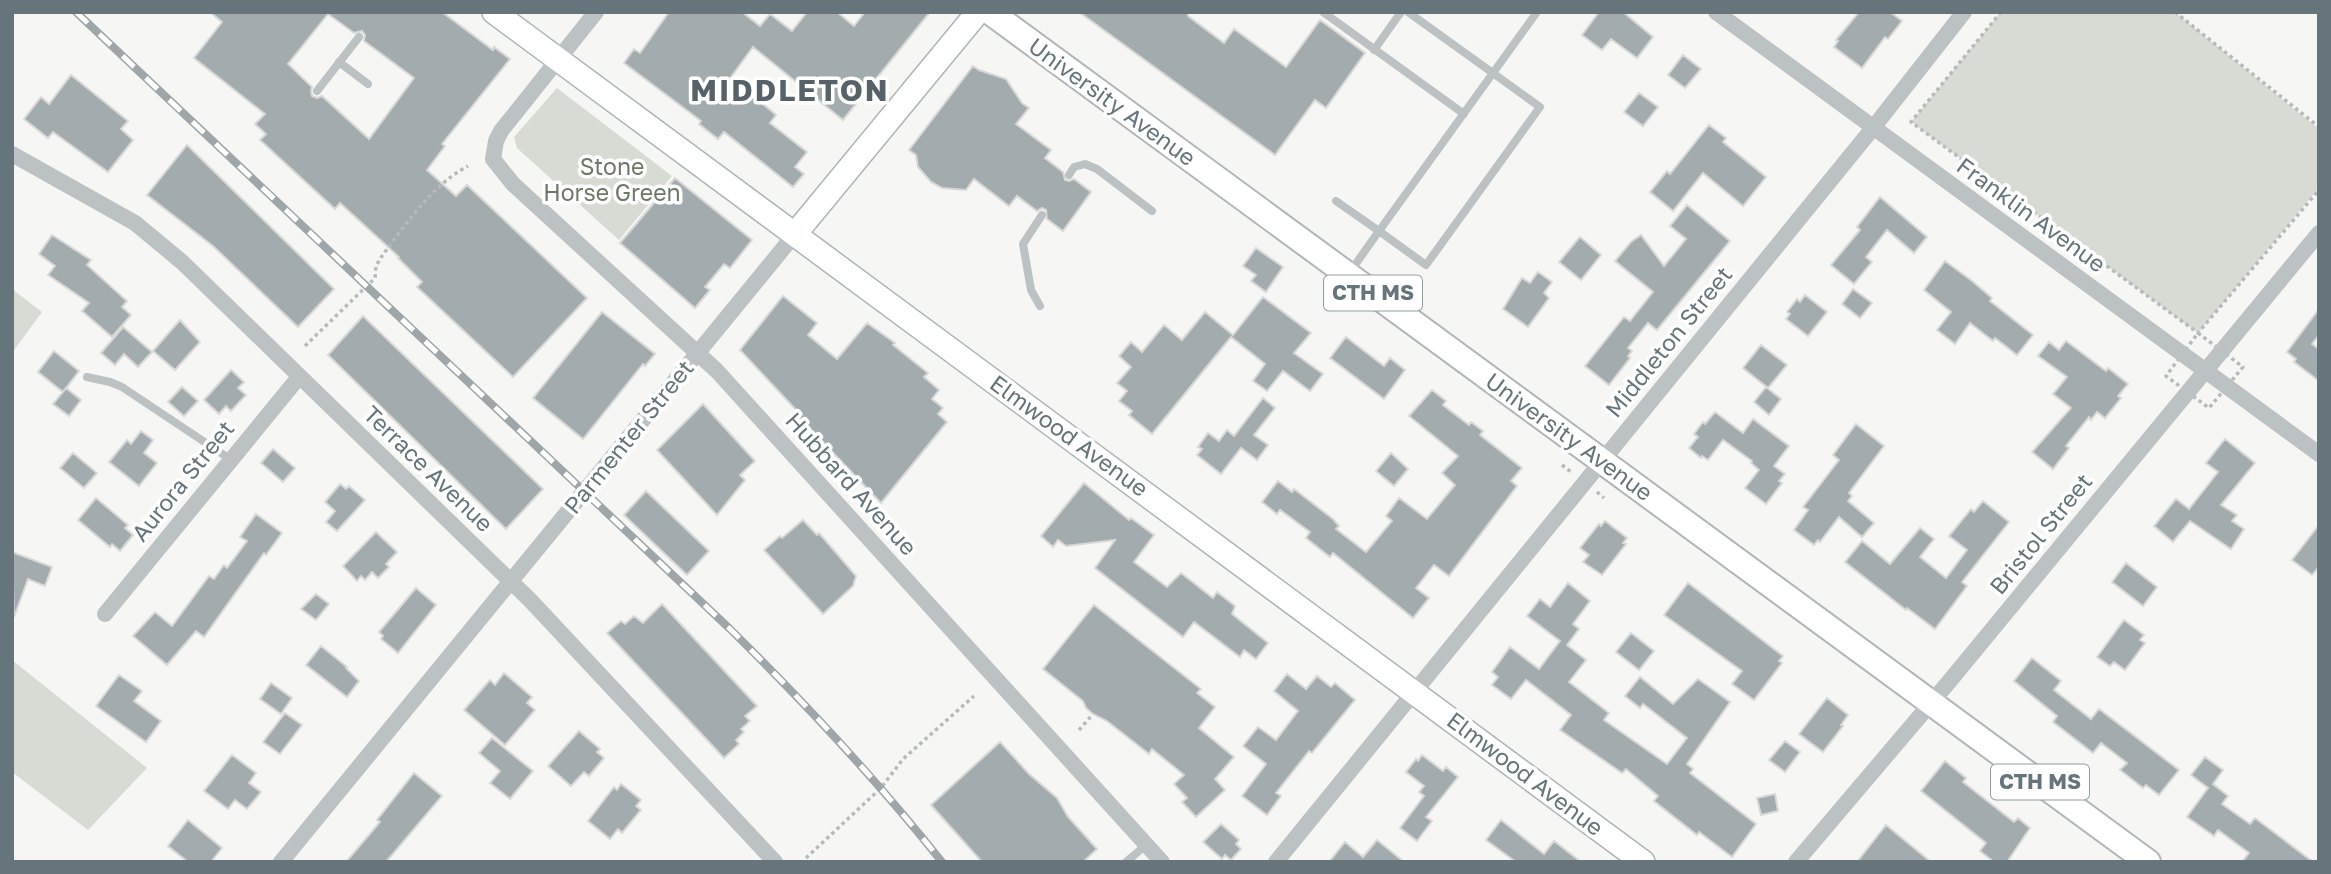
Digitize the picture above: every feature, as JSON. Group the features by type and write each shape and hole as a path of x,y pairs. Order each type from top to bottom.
{"main road":[{"name":"University Avenue","path":"990,12 2148,862"}],"street":[{"name":"Elmwood Avenue","path":"494,12 1643,862"},
{"path":"558,59 596,12"},
{"name":"Parmenter Street","path":"281,862 978,12"},
{"name":"Franklin Avenue","path":"1716,12 2319,454"},
{"name":"Middleton Street","path":"1276,862 1873,128 1964,12"},
{"name":"Hubbard Avenue","path":"558,59 502,131 492,152 493,159 513,184 698,352 1162,862"},
{"name":"Terrace Avenue","path":"12,154 135,223 159,240 511,581 775,862"},
{"name":"Bristol Street","path":"1796,862 2319,233"},
{"name":"Aurora Street","path":"104,614 299,377"}],"lane":[{"path":"1323,12 1464,114"},
{"path":"1374,50 1401,12"},
{"path":"1336,201 1426,265 1540,107 1408,12"},
{"path":"1348,275 1537,12"},
{"path":"317,91 359,37"},
{"path":"340,62 368,84"},
{"path":"1069,176 1074,167 1085,164 1097,169 1152,211"},
{"path":"1041,306 1031,290 1023,244 1042,215"},
{"path":"87,377 122,387 230,459"},
{"path":"1126,862 1146,845"}],"path":[{"path":"2001,12 1911,122 2198,333 2319,190"},
{"path":"2175,12 2319,127"},
{"path":"305,346 375,278 376,266 382,256 430,197 452,175 468,166"},
{"path":"806,858 881,788 903,759 974,696"},
{"path":"1079,730 1093,714"}],"green space":[{"path":"2001,12 2175,12 2319,129 2319,188 2198,333 1911,122"},
{"name":"Stone Horse Green","path":"557,88 672,176 619,240 517,148 514,137"},
{"path":"12,289 42,312 12,353"},
{"path":"12,660 147,768 88,830 12,772"}],"building":[{"path":"210,12 442,12 493,50 494,47 510,59 442,144 445,146 427,170 456,196 467,185 587,298 513,377 417,287 422,282 399,257 340,203 335,209 260,140 266,134 255,124 265,114 194,58 222,22","holes":["328,14 354,33 362,31 365,35 364,41 414,78 369,139 322,96 312,96 312,87 288,64"]},
{"path":"669,12 742,12 760,26 770,14 792,31 807,12 837,12 854,26 865,12 930,12 843,120 753,47 731,77 776,115 770,123 807,152 795,167 804,174 793,187 724,132 718,139 699,124 701,121 624,63 634,49 640,53"},
{"path":"1079,12 1188,12 1188,16 1224,43 1234,29 1286,67 1320,20 1365,53 1326,108 1315,100 1275,155"},
{"path":"1599,12 1623,12 1653,37 1637,58 1611,39 1602,50 1582,35"},
{"path":"1859,12 1890,12 1902,21 1888,39 1885,37 1862,68 1834,47 1838,41 1836,40"},
{"path":"1683,55 1701,69 1685,88 1668,75"},
{"path":"973,66 1006,79 1022,103 1029,108 1016,124 1051,150 1045,158 1063,172 1065,180 1074,179 1091,192 1063,231 1047,219 1046,210 1042,208 1037,211 1017,196 1009,206 974,179 966,190 942,188 931,182 918,167 916,155 909,150"},
{"path":"71,75 128,121 121,129 133,140 108,172 53,132 48,138 24,119 41,97 49,104"},
{"path":"1639,93 1658,107 1643,126 1624,112"},
{"path":"1709,125 1726,138 1723,142 1766,177 1743,206 1703,173 1673,211 1650,192 1667,171 1670,174"},
{"path":"187,145 334,289 298,327 213,246 147,195"},
{"path":"675,178 752,240 730,268 724,264 705,287 710,290 695,308 620,243"},
{"path":"1880,197 1927,237 1914,253 1887,230 1866,257 1872,262 1854,284 1831,265 1860,230 1857,227"},
{"path":"1687,205 1730,241 1657,330 1648,323 1628,348 1632,351 1628,356 1630,358 1609,385 1585,366 1624,317 1630,321 1653,292 1615,261 1631,242 1641,235 1664,266 1686,239 1670,226"},
{"path":"52,235 91,260 87,265 127,301 122,307 131,315 112,337 82,311 89,303 48,275 55,266 39,254"},
{"path":"1580,237 1601,255 1581,280 1559,262"},
{"path":"1256,248 1283,267 1266,292 1251,281 1256,275 1243,266"},
{"path":"1945,261 2033,335 2017,355 1970,323 1955,344 1937,330 1951,312 1924,290"},
{"path":"1538,272 1552,282 1544,293 1549,298 1528,327 1503,309 1522,278 1530,283"},
{"path":"1853,289 1872,303 1860,318 1842,304"},
{"path":"1805,295 1827,312 1808,336 1786,319 1790,314 1787,312 1797,299 1800,302"},
{"path":"783,296 817,323 808,335 837,359 867,323 895,343 893,345 928,373 924,377 939,390 932,399 943,408 938,414 947,422 881,503 797,415 799,413 740,350"},
{"path":"1263,297 1311,333 1294,353 1323,374 1310,391 1283,371 1267,391 1253,381 1265,364 1231,337 1152,434 1129,415 1132,411 1119,401 1127,391 1117,383 1131,367 1119,356 1131,342 1142,352 1164,325 1182,340 1205,312 1233,335"},
{"path":"2319,309 2319,335 2312,344 2319,349 2319,381 2294,362 2296,359 2287,352"},
{"path":"602,312 655,354 645,366 643,364 583,439 533,398"},
{"path":"363,316 543,489 506,529 328,355"},
{"path":"180,320 200,342 175,370 153,351"},
{"path":"123,327 152,352 138,367 124,354 115,365 101,353"},
{"path":"1346,337 1384,366 1390,358 1405,370 1384,399 1330,358"},
{"path":"2066,341 2128,384 2105,418 2097,412 2091,420 2089,417 2066,446 2069,448 2053,469 2032,452 2071,408 2053,394 2067,377 2038,356 2049,342 2059,350"},
{"path":"1761,345 1787,365 1768,388 1743,368"},
{"path":"54,351 79,371 63,392 38,372"},
{"path":"231,370 244,382 238,388 246,395 231,411 226,406 219,414 204,400"},
{"path":"182,387 198,401 184,416 168,402"},
{"path":"1766,387 1781,399 1769,415 1754,402"},
{"path":"66,388 81,400 69,416 53,404"},
{"path":"1432,390 1446,401 1443,405 1469,425 1471,422 1483,431 1480,435 1522,468 1511,481 1517,486 1449,576 1434,565 1416,588 1429,598 1413,618 1333,553 1330,557 1306,538 1310,532 1280,510 1277,514 1262,502 1278,481 1292,492 1294,489 1333,519 1339,526 1336,529 1366,552 1392,521 1386,516 1399,498 1427,519 1455,485 1442,473 1458,456 1409,416"},
{"path":"1263,398 1275,408 1254,435 1268,445 1257,460 1241,448 1221,474 1197,455 1202,449 1198,447 1208,433 1219,441 1227,430 1234,436"},
{"path":"703,404 755,461 740,475 745,480 717,515 657,450"},
{"path":"1715,412 1743,433 1753,419 1789,446 1774,466 1785,474 1779,481 1782,483 1766,504 1745,488 1759,470 1752,461 1723,440 1708,460 1689,448 1698,437 1694,434"},
{"path":"1856,424 1884,446 1849,493 1852,496 1848,501 1874,523 1862,537 1839,517 1820,542 1818,540 1814,545 1794,530 1808,510 1803,507 1839,460 1833,455"},
{"path":"141,431 153,440 144,453 157,463 139,486 109,462 127,440 131,444"},
{"path":"2225,439 2255,463 2221,505 2237,515 2232,521 2244,529 2231,549 2190,521 2173,542 2154,526 2176,499 2189,509 2218,472 2206,463"},
{"path":"273,449 295,468 283,482 261,463"},
{"path":"73,453 97,473 84,488 60,468"},
{"path":"1391,453 1408,469 1394,486 1376,471"},
{"path":"1084,483 1129,520 1131,518 1154,535 1134,562 1167,587 1181,573 1213,598 1217,592 1235,606 1232,614 1268,643 1256,659 1244,650 1240,657 1194,622 1183,637 1095,568 1115,540 1066,546 1058,540 1053,547 1041,536"},
{"path":"340,484 346,489 349,486 365,500 337,531 326,522 335,511 325,502"},
{"path":"646,491 709,551 687,575 624,515"},
{"path":"96,498 128,525 125,528 133,535 120,551 112,544 110,547 78,520"},
{"path":"1983,501 2009,522 1962,582 1967,586 1935,629 1845,562 1862,541 1890,564 1920,528 1934,539 1920,557 1946,578 1967,550 1949,536 1971,509 1974,512"},
{"path":"256,514 282,533 266,555 264,553 204,637 196,631 167,665 133,636 155,612 172,626 209,576 214,579 224,565 227,568 247,541 240,537"},
{"path":"803,520 817,535 819,533 856,576 853,586 823,614 764,550"},
{"path":"1605,521 1627,538 1623,543 1626,544 1602,575 1583,562 1589,555 1580,548 1599,524 1601,526"},
{"path":"2319,525 2319,567 2312,575 2292,560"},
{"path":"376,532 397,552 386,564 389,567 378,578 372,572 365,580 361,576 357,581 343,566"},
{"path":"12,552 52,567 45,586 28,579 14,617"},
{"path":"2126,563 2157,587 2143,606 2112,582"},
{"path":"1568,583 1590,601 1573,624 1579,629 1567,645 1586,660 1569,682 1609,713 1604,720 1667,764 1687,738 1643,704 1640,708 1625,696 1640,677 1673,704 1698,679 1730,702 1687,764 1693,769 1690,773 1756,824 1732,857 1699,832 1697,835 1654,801 1658,796 1626,769 1622,773 1560,730 1571,715 1526,680 1511,699 1492,685 1498,677 1492,672 1510,647 1539,669 1560,641 1527,616 1540,599 1550,607"},
{"path":"1688,583 1783,656 1779,661 1782,663 1754,700 1732,684 1742,671 1664,615"},
{"path":"416,588 436,605 398,653 381,639 383,636 379,632"},
{"path":"316,594 329,604 316,620 301,609"},
{"path":"662,604 757,706 745,716 750,721 741,729 744,732 736,740 739,744 724,758 607,633 621,621 625,624 634,616 643,623"},
{"path":"1094,605 1201,689 1197,693 1215,707 1199,728 1234,757 1215,779 1225,790 1196,817 1182,802 1187,798 1174,784 1184,775 1152,749 1149,754 1107,721 1093,714 1083,701 1043,669"},
{"path":"2124,620 2144,635 2140,640 2145,643 2125,670 2114,662 2110,666 2097,657"},
{"path":"1631,633 1654,651 1639,670 1616,652"},
{"path":"321,646 347,667 359,681 347,697 306,665"},
{"path":"2032,658 2061,681 2054,690 2091,719 2099,709 2179,770 2159,795 2146,785 2143,788 2120,770 2127,763 2101,743 2093,753 2053,722 2057,716 2014,681"},
{"path":"504,673 532,697 527,703 535,710 505,745 464,710 490,680 495,685"},
{"path":"1287,674 1306,689 1317,676 1331,687 1335,683 1355,700 1276,793 1281,796 1267,815 1242,796 1266,764 1243,746 1258,727 1276,740 1298,711 1274,691"},
{"path":"119,675 142,691 134,701 161,721 146,742 96,706"},
{"path":"271,683 292,698 281,714 260,699"},
{"path":"1827,698 1848,715 1823,752 1799,734"},
{"path":"285,713 302,725 280,754 263,742"},
{"path":"579,731 600,749 597,752 604,758 589,776 584,772 571,786 548,766"},
{"path":"492,738 533,771 510,799 490,783 500,771 479,753"},
{"path":"1785,741 1800,752 1785,772 1769,760"},
{"path":"1000,742 1029,774 1057,798 1068,817 1097,849 1083,862 982,862 931,805"},
{"path":"232,755 256,773 249,783 261,792 247,809 235,800 228,809 204,791"},
{"path":"1422,755 1443,771 1446,767 1458,777 1426,817 1432,821 1417,841 1400,828 1424,796 1419,792 1424,786 1406,772"},
{"path":"2205,757 2223,770 2213,784 2228,796 2222,804 2250,824 2255,818 2313,862 2242,862 2249,853 2218,830 2214,836 2187,817 2208,788 2191,775"},
{"path":"1945,761 1966,778 1963,782 2014,822 2018,818 2030,828 2007,862 1994,862 1980,851 1986,843 1921,791"},
{"path":"414,773 442,796 386,862 346,862 380,822 377,820"},
{"path":"621,784 641,800 636,806 641,810 622,833 618,829 610,839 588,821 614,787 617,790"},
{"path":"1775,794 1778,811 1761,815 1757,798"},
{"path":"188,820 222,848 211,862 188,862 168,846"},
{"path":"1501,820 1544,854 1554,841 1581,862 1516,862 1486,840"},
{"path":"1221,824 1239,840 1236,844 1241,849 1231,860 1225,855 1222,859 1203,842"},
{"path":"1886,825 1931,862 1857,862"},
{"path":"1377,840 1404,862 1329,862 1345,842 1363,857"}],"railway":[{"path":"76,12 730,629 839,742 942,862"}],"district":[{"name":"MIDDLETON","path":"790,91"}]}
